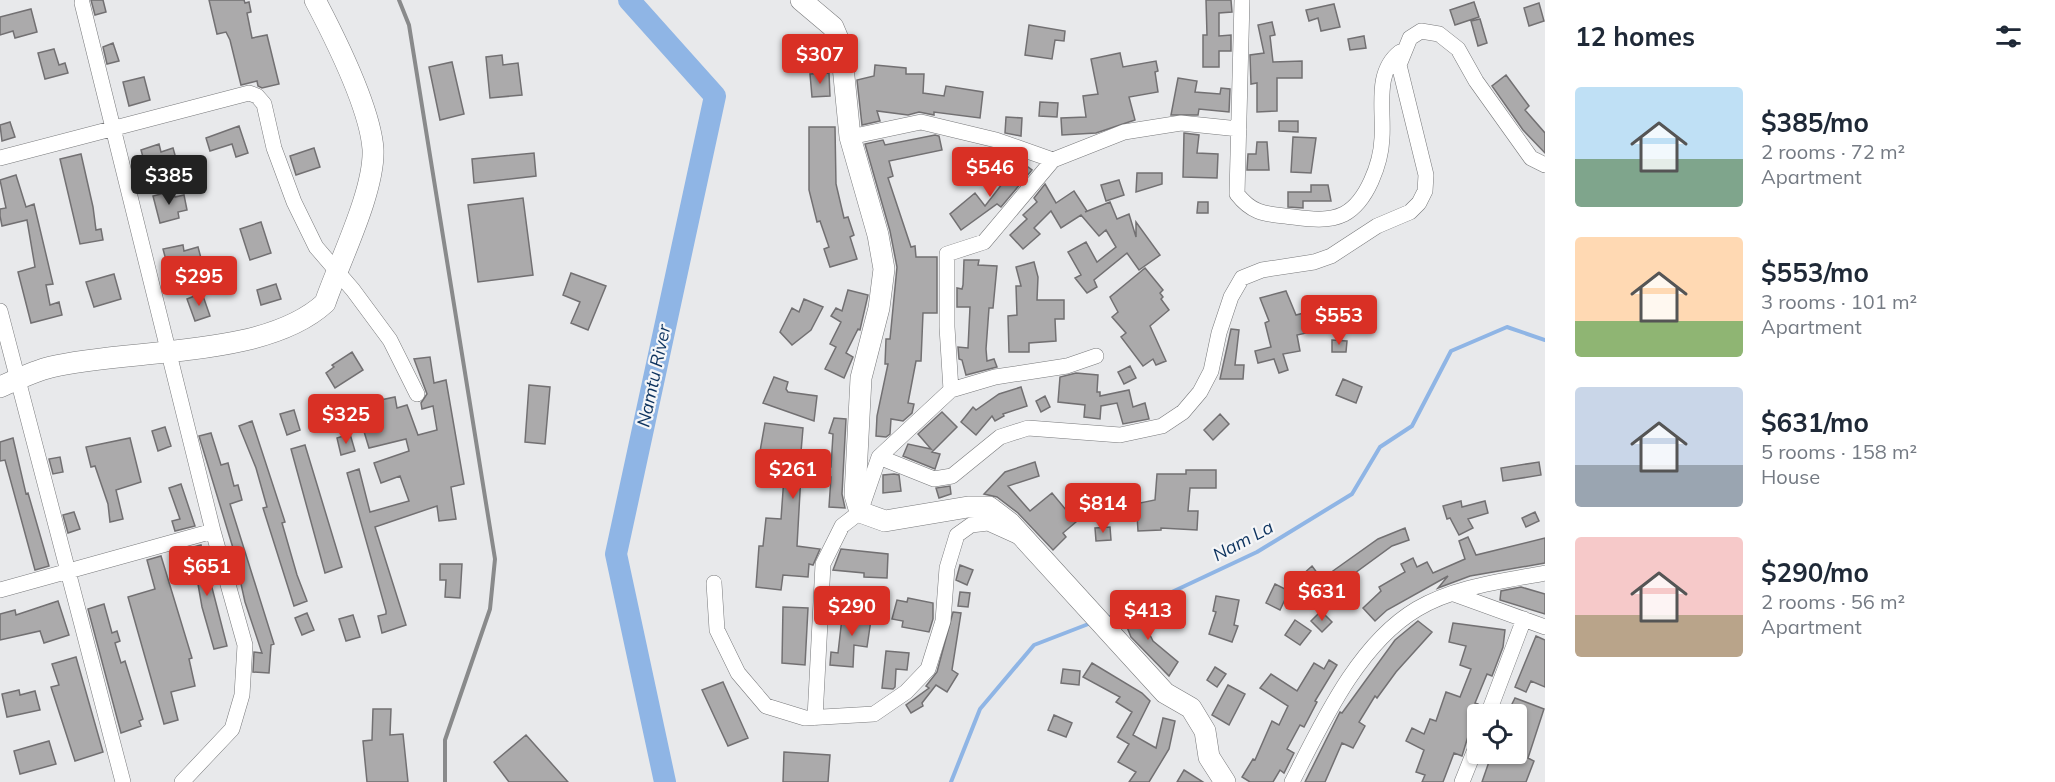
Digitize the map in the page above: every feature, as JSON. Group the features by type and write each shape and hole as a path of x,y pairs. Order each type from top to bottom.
{"street":[{"path":"9,383 50,367 170,352 258,336 290,326 311,315 325,303 367,188 373,151 368,118 315,0"},
{"path":"801,0 833,27 841,46 850,137 878,235 884,269 879,308 861,378 855,495 860,512"},
{"path":"1242,0 1238,194 1248,207 1270,215 1315,220 1343,214 1365,193 1382,141 1383,78 1393,58 1403,50"},
{"path":"82,3 213,531 245,645 242,695 232,729 182,782"},
{"path":"879,457 934,479 952,476 1000,436 1028,428 1119,435 1162,426 1183,412 1200,392 1211,371 1231,297 1242,278 1262,270 1314,262 1331,256 1377,226 1410,212 1419,203 1425,191 1426,175 1399,65 1403,50 1410,38 1421,31 1439,34 1458,48 1476,81 1531,158 1545,165"},
{"path":"0,158 249,93 257,96 264,104 274,148 294,202 316,247 337,270 390,340 417,394"},
{"path":"850,137 921,122 996,140 1053,160"},
{"path":"951,390 947,327 947,254 984,242 1053,160 1124,132 1181,123 1239,129"},
{"path":"0,311 9,383 68,573 123,782"},
{"path":"815,718 823,564 842,526 860,512 879,457 951,390 995,377 1066,366 1096,356"},
{"path":"860,512 885,521 968,507 989,507 1010,523 1165,693 1191,708 1205,731 1209,757 1225,782"},
{"path":"714,583 717,630 738,673 766,706 805,718 874,714 906,692 928,669 943,621 947,568 957,535 971,525 988,523 1026,540"},
{"path":"0,590 213,531"},
{"path":"1292,782 1322,723 1351,677 1388,630 1418,608 1454,594 1488,584 1545,573"},
{"path":"1454,594 1545,627"},
{"path":"1492,704 1524,619"},
{"path":"1462,782 1469,764"}],"building":[{"path":"91,0 103,0 106,12 95,15"},
{"path":"209,0 249,2 251,12 247,13 252,38 267,35 279,84 262,88 258,86 257,81 241,85 230,40 226,32 217,34"},
{"path":"1206,0 1231,0 1232,12 1219,13 1219,36 1231,35 1231,51 1219,51 1219,67 1203,67 1203,35 1207,35"},
{"path":"1474,2 1479,17 1455,25 1450,10"},
{"path":"1539,3 1544,21 1529,26 1524,8"},
{"path":"1334,4 1340,27 1321,31 1318,18 1309,21 1306,10"},
{"path":"31,9 37,32 15,38 13,31 0,35 0,17"},
{"path":"1480,19 1487,43 1478,46 1471,21"},
{"path":"1272,22 1275,35 1270,36 1273,62 1302,61 1302,78 1277,78 1277,111 1257,112 1257,83 1251,84 1250,55 1264,53 1258,25"},
{"path":"1029,25 1065,31 1064,41 1055,40 1052,59 1025,55"},
{"path":"1364,36 1366,48 1350,50 1348,39"},
{"path":"113,43 119,61 107,64 103,47"},
{"path":"54,49 59,65 65,63 68,73 45,79 38,53"},
{"path":"1120,53 1123,67 1156,61 1158,92 1129,97 1135,120 1096,133 1062,135 1061,118 1086,117 1083,96 1098,94 1091,59"},
{"path":"502,55 503,65 518,63 522,95 490,98 486,57"},
{"path":"452,62 464,114 440,120 429,67"},
{"path":"875,65 906,68 906,74 924,74 923,93 944,96 946,86 983,92 980,118 934,112 934,115 919,112 908,115 877,111 880,121 862,125 857,80 874,76"},
{"path":"829,73 830,96 812,97 810,74"},
{"path":"1506,75 1529,106 1525,110 1545,133 1545,153 1523,130 1492,86"},
{"path":"144,77 150,100 129,106 123,82"},
{"path":"1178,78 1197,81 1195,92 1220,94 1221,88 1230,89 1229,112 1199,109 1198,115 1171,115"},
{"path":"1040,102 1058,103 1057,117 1039,116"},
{"path":"1006,117 1022,118 1021,136 1005,133"},
{"path":"1279,121 1298,121 1298,132 1279,131"},
{"path":"10,122 15,137 2,141 0,125"},
{"path":"239,126 248,153 236,157 232,144 210,151 206,138"},
{"path":"809,127 835,127 836,184 844,218 848,217 854,235 850,237 857,259 830,267 824,249 829,247 820,221 817,222 809,190"},
{"path":"1184,133 1199,135 1197,153 1218,154 1217,178 1183,177"},
{"path":"939,136 942,150 889,161 893,176 888,178 911,247 915,246 916,257 937,257 937,313 923,313 921,361 916,361 908,403 914,404 912,413 903,421 891,419 890,434 886,437 876,436 877,416 888,364 885,364 886,339 890,339 897,267 890,231 865,144 883,140 885,145"},
{"path":"1293,137 1316,138 1311,173 1291,172"},
{"path":"1257,142 1267,142 1269,170 1247,170 1248,154 1256,154"},
{"path":"159,144 161,152 173,148 177,162 165,166 166,169 148,175 141,150"},
{"path":"314,148 320,167 296,175 290,156"},
{"path":"534,153 536,176 474,183 472,159"},
{"path":"81,154 96,230 101,229 103,240 80,244 60,159"},
{"path":"1020,161 1032,170 1001,207 997,204 961,230 950,214 975,193 985,206"},
{"path":"1137,173 1162,173 1162,184 1136,192"},
{"path":"16,175 26,207 34,204 53,284 46,285 50,305 59,302 62,315 31,323 18,272 35,267 27,220 2,226 0,216 0,209 6,208 0,180"},
{"path":"1119,180 1124,195 1106,201 1101,185"},
{"path":"1045,184 1056,203 1074,191 1087,211 1085,212 1110,202 1117,219 1129,214 1136,237 1136,222 1160,255 1139,270 1127,253 1094,280 1097,287 1087,293 1075,278 1081,275 1068,252 1086,242 1097,262 1116,247 1106,230 1099,236 1081,215 1061,228 1051,211 1034,228 1040,234 1023,249 1010,235 1027,219 1023,215 1037,202 1034,198"},
{"path":"1311,185 1328,185 1331,201 1303,201 1303,208 1288,207 1288,192 1311,192"},
{"path":"173,191 175,197 184,195 187,210 178,212 179,218 160,223 153,196"},
{"path":"523,198 533,275 478,282 468,205"},
{"path":"1198,202 1208,202 1208,213 1197,213"},
{"path":"261,222 271,253 250,260 240,229"},
{"path":"183,245 184,251 198,247 205,273 195,276 193,270 170,275 163,249"},
{"path":"964,260 979,260 978,265 997,266 993,308 989,308 986,349 987,361 994,359 997,367 966,375 962,360 959,359 958,347 968,348 970,307 957,307 957,288 962,289 963,285"},
{"path":"1034,262 1038,277 1037,300 1064,300 1064,319 1055,319 1056,341 1029,343 1029,352 1009,352 1008,316 1017,315 1016,286 1021,286 1016,267"},
{"path":"1145,268 1163,290 1160,293 1163,297 1161,299 1169,310 1150,326 1166,361 1156,365 1153,359 1143,366 1121,337 1126,333 1112,317 1118,312 1110,297"},
{"path":"571,273 606,286 588,330 571,323 580,302 563,295"},
{"path":"114,274 121,299 94,307 86,282"},
{"path":"276,284 281,299 261,305 257,290"},
{"path":"848,290 868,295 860,330 858,329 846,353 853,357 844,378 825,369 836,347 830,344 841,322 831,316 836,308 842,311"},
{"path":"1286,291 1296,315 1315,310 1319,325 1305,329 1306,333 1297,335 1300,351 1283,354 1288,370 1279,373 1274,359 1258,363 1255,351 1271,347 1265,323 1269,321 1260,298"},
{"path":"202,293 210,316 195,321 187,299"},
{"path":"804,299 823,307 811,330 792,345 780,332 792,308 799,312"},
{"path":"1231,329 1239,330 1235,365 1244,365 1243,379 1220,379"},
{"path":"1332,340 1347,341 1346,352 1332,352"},
{"path":"352,352 363,370 335,388 326,373 334,367 332,365"},
{"path":"430,357 434,383 446,380 464,484 451,487 456,519 439,521 437,506 375,527 406,625 382,633 378,616 386,614 386,611 347,473 359,469 370,512 409,501 400,476 381,483 374,463 409,451 406,439 369,448 356,405 395,397 397,408 407,405 418,435 437,430 433,406 422,409 421,403 427,394 414,359"},
{"path":"1130,366 1136,378 1124,384 1118,372"},
{"path":"1076,373 1098,375 1097,392 1100,392 1100,396 1129,390 1133,407 1145,403 1149,419 1123,424 1117,403 1101,406 1100,419 1084,417 1085,405 1058,402 1060,377"},
{"path":"774,377 788,382 786,389 788,392 817,396 814,421 763,403"},
{"path":"1343,379 1362,387 1356,403 1336,395"},
{"path":"529,385 550,387 545,444 525,442"},
{"path":"1021,387 1027,406 1003,414 1004,416 995,421 992,416 976,435 961,422 973,407 976,410 999,394"},
{"path":"1045,396 1050,407 1041,412 1036,401"},
{"path":"342,398 348,413 331,419 325,404"},
{"path":"294,410 300,430 287,435 280,414"},
{"path":"942,412 957,427 932,452 940,454 935,469 903,456 908,444 931,449 918,434"},
{"path":"1220,414 1229,424 1213,440 1204,430"},
{"path":"834,418 846,419 842,494 845,508 829,507 831,477 801,474 797,546 820,549 813,565 809,564 808,577 783,575 781,590 756,587 759,546 763,546 766,518 781,519 784,477 756,474 765,423 803,428 800,464 831,467 833,434 829,433"},
{"path":"252,421 285,522 282,523 307,601 294,606 263,508 267,507 256,468 239,426"},
{"path":"165,427 171,446 158,451 152,431"},
{"path":"211,433 221,465 228,463 234,486 238,485 242,500 230,504 274,644 271,645 269,673 253,672 254,652 262,653 245,602 233,548 199,436"},
{"path":"350,434 355,451 341,455 337,438"},
{"path":"13,438 26,494 28,493 49,566 35,570 5,460 0,461 0,442"},
{"path":"130,438 141,482 116,490 123,519 110,522 108,504 95,466 91,467 86,447"},
{"path":"305,445 342,567 325,573 291,449"},
{"path":"60,457 63,472 53,474 49,459"},
{"path":"1035,462 1039,476 1008,486 1030,511 1052,493 1076,522 1063,533 1066,537 1053,550 1018,513 997,497 984,494 1005,472"},
{"path":"1539,462 1541,475 1503,481 1501,468"},
{"path":"1186,470 1216,470 1216,488 1190,488 1188,511 1198,511 1197,530 1161,528 1161,530 1138,531 1137,515 1132,516 1130,505 1155,500 1157,474 1186,474"},
{"path":"883,475 899,475 901,491 883,493"},
{"path":"181,484 195,526 175,531 172,521 180,519 169,488"},
{"path":"1100,484 1120,486 1118,503 1098,501"},
{"path":"950,486 951,494 939,498 936,488"},
{"path":"1461,501 1462,507 1485,501 1488,513 1468,519 1473,528 1459,535 1450,518 1447,519 1443,506"},
{"path":"74,512 80,529 68,533 63,515"},
{"path":"1535,512 1539,521 1526,527 1522,518"},
{"path":"1110,527 1111,540 1096,541 1095,528"},
{"path":"1405,528 1409,540 1392,546 1333,589 1323,578 1378,539"},
{"path":"1468,537 1476,555 1545,538 1545,563 1470,576 1438,588 1448,576 1387,610 1375,621 1363,608 1381,591 1379,587 1405,572 1401,564 1413,558 1417,567 1427,562 1433,573 1465,559 1459,541"},
{"path":"201,545 227,646 214,649 202,607 195,567 191,568 186,549"},
{"path":"841,549 888,554 887,578 864,577 864,573 833,570"},
{"path":"161,556 192,658 189,659 195,686 171,692 178,720 164,724 128,597 155,589 147,560"},
{"path":"440,564 462,564 460,598 445,597 446,580 440,580"},
{"path":"960,565 973,570 967,585 956,580"},
{"path":"1312,566 1321,578 1310,587 1301,576"},
{"path":"1275,584 1289,591 1280,610 1266,603"},
{"path":"1521,587 1545,594 1545,614 1500,600 1501,591"},
{"path":"960,592 970,593 968,607 958,606"},
{"path":"1216,596 1239,600 1234,625 1238,626 1232,642 1209,634 1216,612 1213,611"},
{"path":"908,598 933,603 933,619 929,632 902,627 903,621 892,619 897,600 907,602"},
{"path":"58,601 69,635 44,643 40,631 0,640 0,614 15,610 16,615"},
{"path":"104,604 112,633 117,631 120,641 115,643 121,663 125,661 143,719 139,721 141,726 121,733 88,609"},
{"path":"783,607 808,608 805,665 782,663"},
{"path":"1141,608 1153,641 1178,662 1169,676 1131,637 1123,617"},
{"path":"843,609 872,613 867,647 854,645 853,667 830,665 831,652 838,653"},
{"path":"1321,611 1332,622 1322,632 1311,621"},
{"path":"953,612 961,613 952,670 958,674 947,692 936,685 922,703 923,706 911,713 906,705 929,688 926,686 937,672"},
{"path":"307,613 314,630 302,635 295,618"},
{"path":"353,615 360,637 346,641 339,619"},
{"path":"1295,620 1311,631 1300,645 1285,635"},
{"path":"1418,621 1432,632 1396,672 1377,698 1375,696 1359,722 1365,726 1353,748 1342,743 1325,782 1305,782 1340,712 1342,713 1395,640"},
{"path":"1453,623 1505,630 1503,647 1492,676 1487,674 1475,703 1478,704 1467,704 1467,740 1462,756 1454,753 1443,782 1422,782 1425,775 1416,772 1424,750 1406,741 1412,728 1424,734 1430,719 1436,721 1446,692 1460,697 1471,669 1460,665 1466,646 1449,642"},
{"path":"1536,636 1545,640 1545,687 1531,681 1526,692 1515,687"},
{"path":"886,651 909,653 907,670 896,669 893,689 882,688"},
{"path":"76,657 103,752 75,761 51,687 59,685 52,664"},
{"path":"1329,660 1337,665 1315,701 1317,702 1304,727 1300,725 1287,749 1294,753 1284,773 1280,770 1273,782 1250,782 1242,777 1253,759 1255,760 1272,721 1279,725 1288,706 1260,688 1271,674 1297,691 1314,663 1324,669"},
{"path":"1092,663 1142,693 1150,701 1133,735 1156,748 1163,718 1175,721 1169,749 1149,782 1129,782 1136,772 1118,762 1129,744 1117,737 1132,712 1116,702 1120,697 1083,677"},
{"path":"1215,667 1226,674 1217,687 1207,680"},
{"path":"1063,669 1080,671 1079,685 1061,683"},
{"path":"723,682 748,738 728,746 702,690"},
{"path":"1228,685 1245,694 1229,725 1212,715"},
{"path":"19,690 20,695 35,691 40,710 7,717 2,694"},
{"path":"1515,698 1544,709 1528,758 1534,761 1526,782 1482,782 1488,764 1527,764 1527,704 1512,704"},
{"path":"373,709 391,709 390,735 403,734 408,782 367,782 363,741 372,740"},
{"path":"1054,715 1072,723 1066,737 1048,730"},
{"path":"526,735 568,782 509,782 494,762"},
{"path":"49,741 56,764 20,774 14,751"},
{"path":"784,752 830,755 828,782 783,782"},
{"path":"1184,770 1203,782 1177,782"}],"waterway":[{"name":"Namtu River","path":"629,0 715,96 616,554 665,782"},
{"name":"Nam La","path":"1107,618 1157,599 1257,552 1352,494 1380,447 1412,426 1451,351 1507,327 1545,340"},
{"name":"Nam La","path":"951,782 980,709 1034,645 1091,623"}],"railway":[{"path":"399,0 409,25 495,559 490,609 445,740 445,782"}]}
